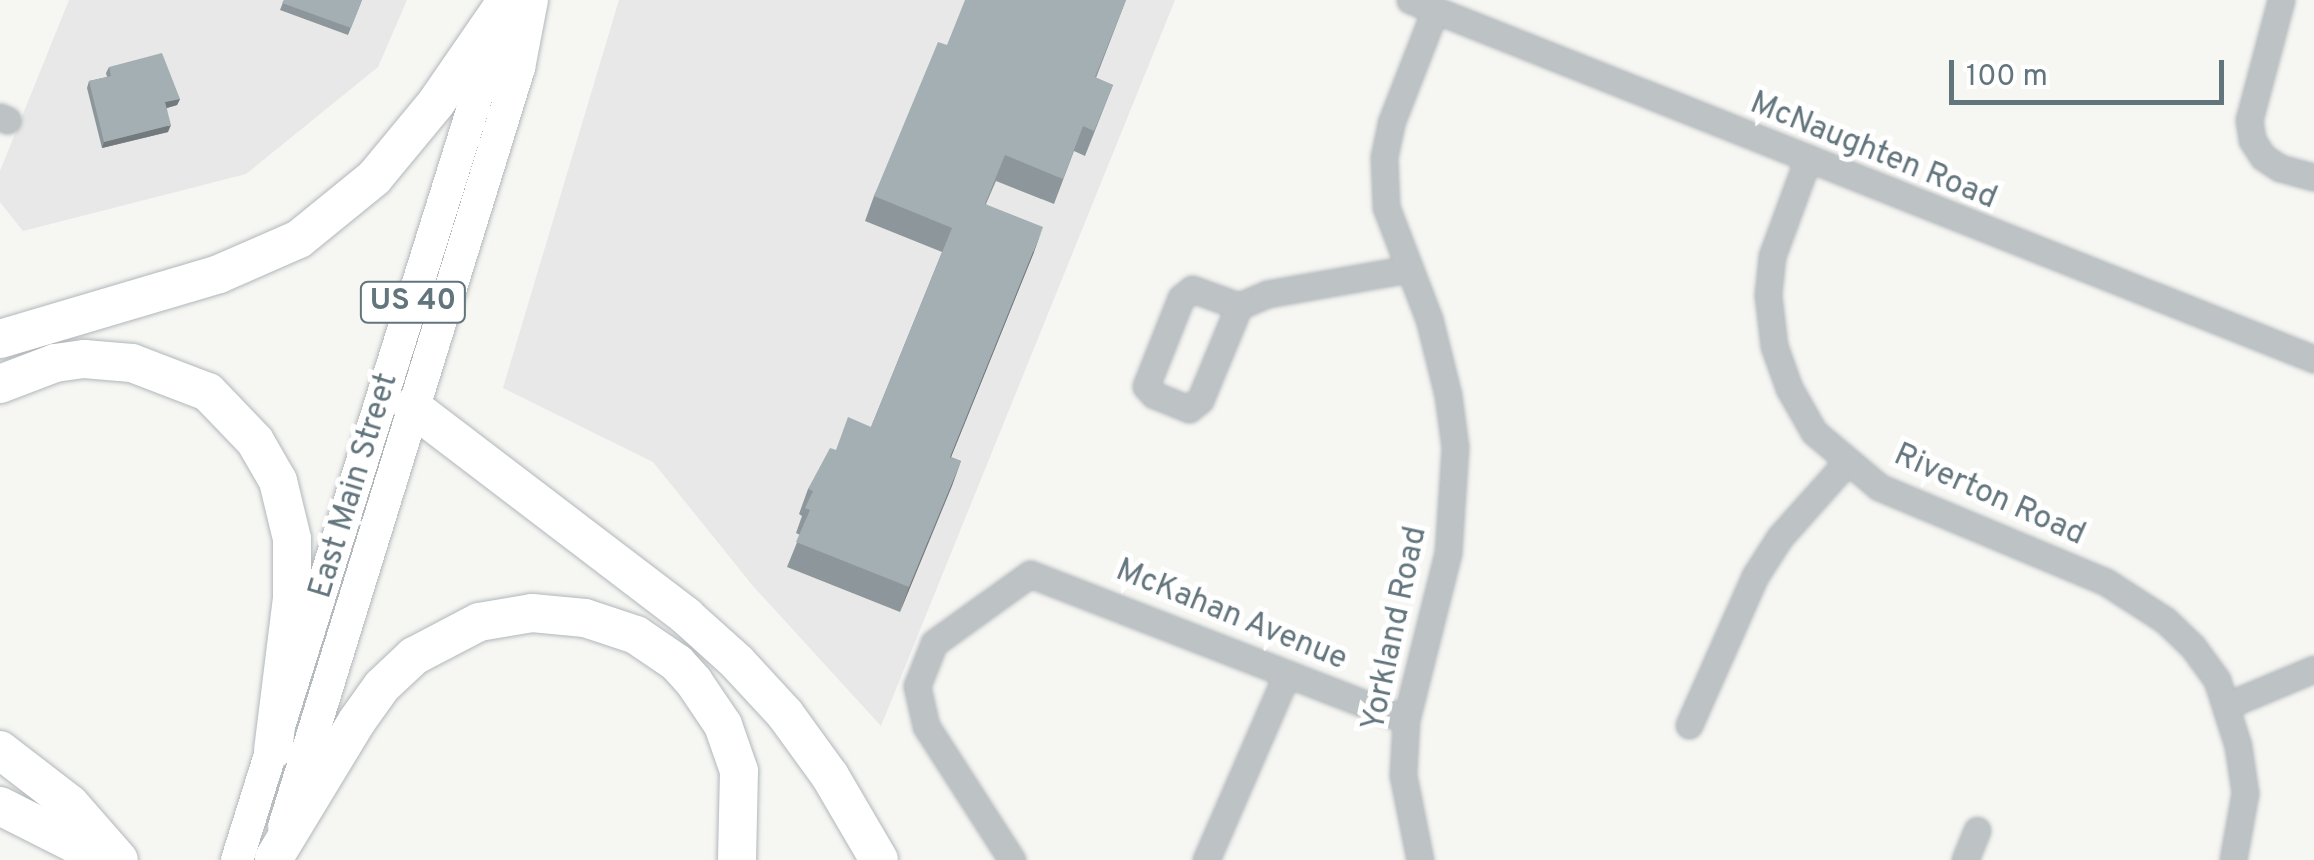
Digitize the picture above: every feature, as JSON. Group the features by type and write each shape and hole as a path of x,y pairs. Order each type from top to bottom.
{"highway":[{"path":"0,339 219,274 299,239 374,178 436,103 507,0"},
{"path":"0,384 55,363 84,359 132,363 176,376 208,392 255,441 278,481 292,539 292,598 273,750"},
{"path":"412,407 686,616 737,662 785,714 830,776 879,860"},
{"path":"256,858 382,686 414,656 479,622 532,613 585,618 636,635 677,663 694,682 723,725 738,770 737,860"},
{"path":"0,750 70,804 118,860"},
{"path":"0,806 107,860"}],"main road":[{"name":"East Main Street","path":"256,858 273,750 488,60 517,0"},
{"name":"East Main Street","path":"256,858 412,407 518,68 532,0"}],"street":[{"name":"McNaughten Road","path":"1410,0 1807,161 2314,359"},
{"path":"2281,0 2249,120 2252,140 2272,162 2314,178"},
{"name":"Yorkland Road","path":"1420,860 1403,775 1406,720 1448,553 1455,447 1443,376 1386,207 1384,157 1390,123 1435,10"},
{"name":"Riverton Road","path":"1807,161 1772,256 1768,295 1774,346 1789,388 1814,432 1846,463 1880,487 2106,582 2165,620 2193,646 2228,705 2245,793 2233,860"},
{"path":"1238,306 1199,290 1185,292 1148,378 1149,392 1182,408 1196,406 1238,306 1266,294 1410,270"},
{"path":"1689,724 1754,576 1780,537 1846,463"},
{"name":"McKahan Avenue","path":"1012,860 926,726 916,698 920,675 934,643 1030,574 1406,720"},
{"path":"2228,705 2314,669"},
{"path":"1206,860 1287,674"},
{"path":"1964,860 1978,830"}],"shaded area":[{"path":"69,0 407,0 378,67 246,174 23,231 0,202 0,171"},
{"path":"619,0 1175,0 881,726 753,586 653,462 503,388"}],"building":[{"path":"362,0 351,28 282,3"},
{"path":"965,0 1126,0 1095,77 1113,85 1094,131 1083,126 1063,179 1005,155 985,204 1043,227 950,457 961,461 909,587 796,542 810,510 805,508 813,491 808,489 830,448 836,450 848,417 871,427 952,228 874,196 938,42 947,45"},
{"path":"162,53 180,99 165,102 171,125 104,142 89,81 111,76 109,67"}]}
